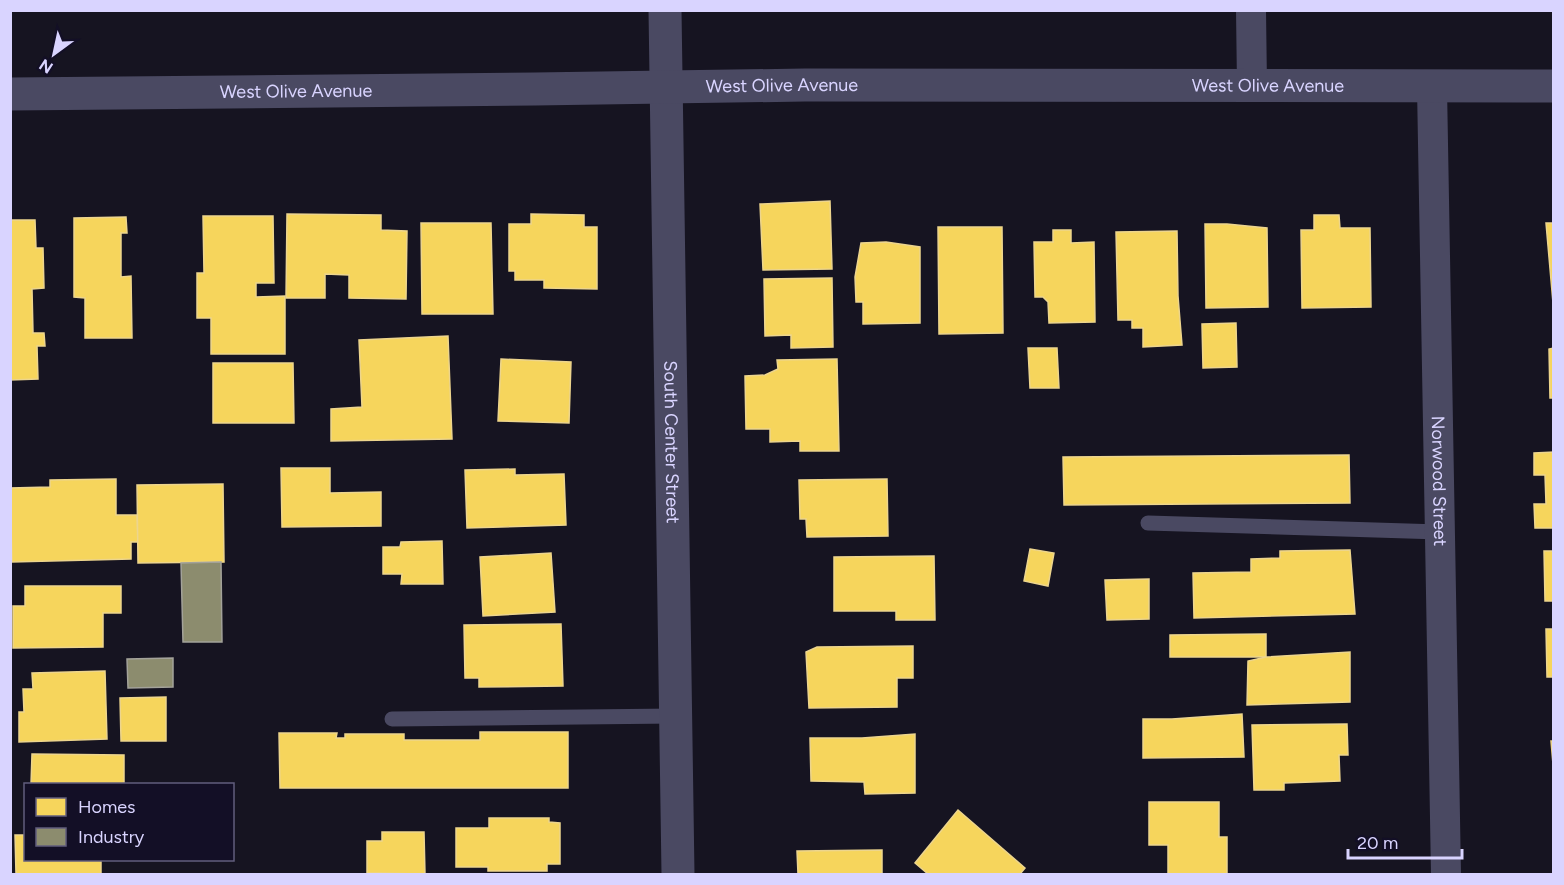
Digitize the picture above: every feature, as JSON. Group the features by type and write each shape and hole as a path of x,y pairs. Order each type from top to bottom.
{"street":[{"name":"South Center Street","path":"665,10 678,874"},
{"path":"1251,10 1252,86"},
{"name":"West Olive Avenue","path":"10,94 805,85 1554,86"},
{"name":"Norwood Street","path":"1432,87 1446,874"}],"lane":[{"path":"1148,524 1440,532"},
{"path":"392,719 676,716"}],"building: Homes":[{"path":"830,201 832,269 763,270 760,204"},
{"path":"287,214 381,215 381,230 407,231 406,299 349,298 349,275 325,274 325,298 286,298"},
{"path":"531,214 584,215 584,227 597,227 597,289 544,288 544,280 515,280 515,271 509,271 509,224 531,224"},
{"path":"1314,215 1339,215 1340,228 1370,228 1371,307 1302,308 1301,230 1314,230"},
{"path":"203,216 273,216 274,283 256,283 256,297 285,296 285,354 211,354 211,318 197,318 197,273 204,273"},
{"path":"126,217 127,233 121,233 121,277 131,276 132,338 85,338 85,298 74,297 74,218"},
{"path":"10,220 35,220 36,248 43,248 44,288 32,289 33,333 44,333 45,346 37,346 38,379 10,380"},
{"path":"421,223 491,223 493,314 422,314"},
{"path":"1546,223 1554,223 1554,322 1553,322"},
{"path":"1205,224 1267,228 1268,307 1206,308"},
{"path":"938,227 1002,227 1003,333 939,334"},
{"path":"1053,230 1071,230 1071,243 1094,242 1095,322 1049,323 1048,302 1043,297 1035,297 1034,242 1053,242"},
{"path":"1177,231 1178,296 1182,345 1143,347 1143,328 1132,328 1132,320 1118,320 1116,232"},
{"path":"886,242 920,247 920,323 863,324 863,302 856,302 855,277 861,243"},
{"path":"832,278 833,347 791,348 791,335 765,336 764,279"},
{"path":"1236,323 1237,367 1203,368 1202,324"},
{"path":"448,336 452,439 331,441 331,409 362,407 359,340"},
{"path":"1028,348 1057,348 1059,388 1030,388"},
{"path":"1554,348 1554,398 1550,398 1549,349"},
{"path":"501,359 571,362 569,423 498,421"},
{"path":"837,359 839,451 800,451 800,441 770,442 770,429 746,429 745,376 765,375 778,369 777,360"},
{"path":"213,363 293,363 294,423 213,423"},
{"path":"1554,452 1554,528 1535,528 1534,504 1546,504 1545,475 1534,475 1534,453"},
{"path":"1349,455 1350,503 1064,505 1063,457"},
{"path":"281,468 330,468 330,493 381,492 381,526 282,527"},
{"path":"515,469 515,475 564,474 566,525 467,528 465,470"},
{"path":"116,479 116,515 137,515 138,542 131,542 131,559 12,562 10,488 50,487 50,480"},
{"path":"887,479 888,536 807,537 806,519 800,519 799,480"},
{"path":"223,484 224,562 138,563 137,485"},
{"path":"442,541 443,584 401,584 402,574 383,574 383,547 400,547 401,542"},
{"path":"1030,549 1054,553 1048,586 1024,581"},
{"path":"1350,550 1355,614 1194,618 1193,573 1251,572 1251,559 1280,558 1280,551"},
{"path":"1544,551 1554,551 1554,601 1545,601"},
{"path":"551,553 555,612 483,616 480,557"},
{"path":"934,556 935,620 896,620 896,611 834,611 834,557"},
{"path":"1149,579 1149,619 1107,620 1105,580"},
{"path":"25,586 121,586 121,613 103,613 103,647 13,648 13,606 25,606"},
{"path":"561,624 563,686 479,687 479,678 465,678 464,625"},
{"path":"1546,629 1554,629 1554,677 1547,677"},
{"path":"1266,634 1266,657 1170,657 1170,635"},
{"path":"913,646 913,678 897,678 897,707 809,708 806,652 817,647"},
{"path":"1350,652 1350,702 1247,705 1248,661 1266,657"},
{"path":"105,671 107,739 19,742 19,712 24,712 23,689 33,689 32,673"},
{"path":"166,697 166,741 121,741 120,698"},
{"path":"1242,714 1244,757 1143,758 1143,719"},
{"path":"1347,724 1348,755 1339,755 1340,781 1284,783 1284,790 1254,790 1252,725"},
{"path":"480,732 568,732 568,788 280,788 279,733 337,733 336,738 345,738 345,734 404,734 404,740 480,740"},
{"path":"915,734 915,793 865,794 864,782 811,781 810,738 862,738"},
{"path":"1551,741 1554,741 1554,776"},
{"path":"32,754 124,755 124,783 31,783"},
{"path":"1149,802 1219,802 1219,837 1227,837 1227,874 1168,874 1168,845 1149,845"},
{"path":"958,810 1025,868 1020,874 928,874 915,863"},
{"path":"489,818 549,818 549,822 560,823 560,864 547,864 547,871 488,871 488,867 456,867 456,828 489,828"},
{"path":"382,832 424,832 425,874 367,873 367,841 382,841"},
{"path":"15,835 24,835 24,861 101,861 101,874 16,874"},
{"path":"882,850 882,874 798,874 797,851"}],"building: Industry":[{"path":"221,562 222,642 183,642 181,563"},
{"path":"173,658 173,687 128,688 127,659"}]}
